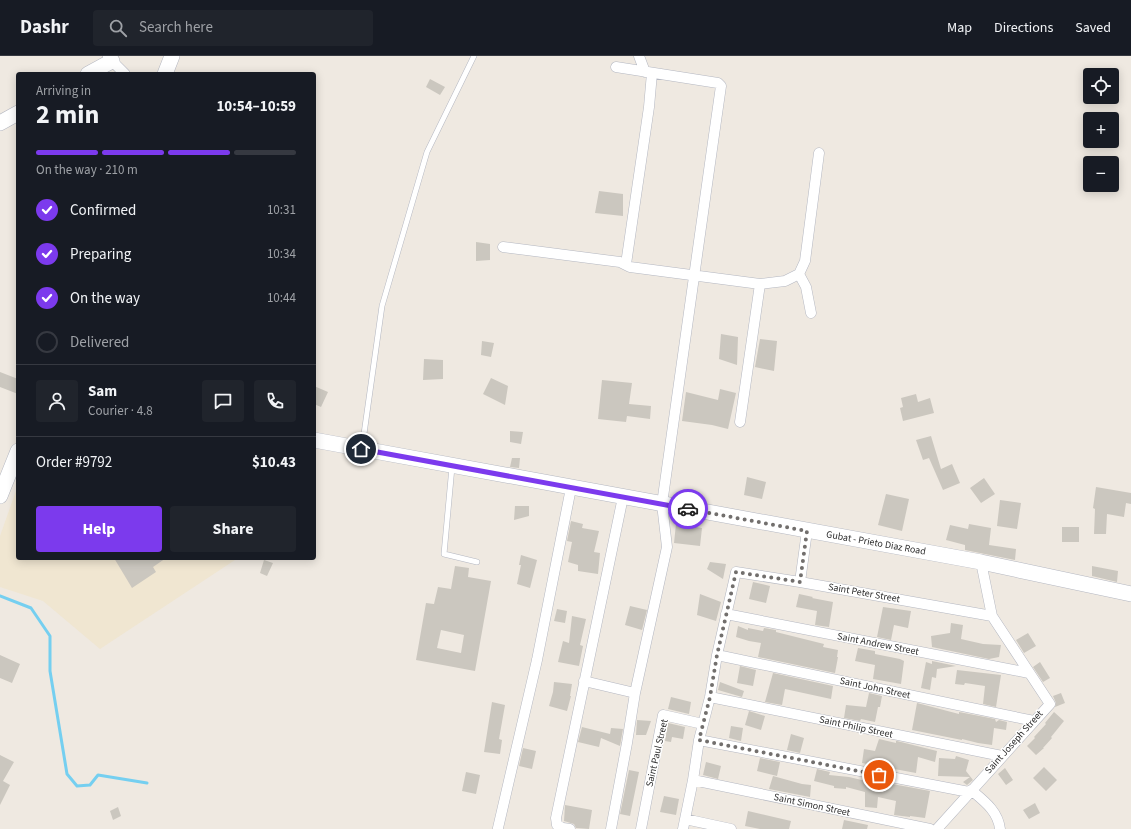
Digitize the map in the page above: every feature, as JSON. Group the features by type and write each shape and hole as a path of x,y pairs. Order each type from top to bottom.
{"main road":[{"path":"166,72 172,56"},
{"path":"91,72 110,58"},
{"path":"0,123 16,114"},
{"name":"Gubat - Prieto Diaz Road","path":"316,440 981,562 1131,594"},
{"path":"0,496 16,456"}],"street":[{"path":"626,264 649,107 648,72 639,56"},
{"path":"110,58 123,72"},
{"path":"610,829 635,693 667,547 662,504 721,86 718,83 616,67"},
{"path":"503,247 620,262 630,267 760,284 785,281 799,274 805,262 819,153"},
{"path":"799,274 806,287 811,313"},
{"path":"740,422 760,284"},
{"path":"498,828 537,660 571,488"},
{"path":"570,829 557,825 556,818 623,497"},
{"path":"800,582 807,531"},
{"name":"Saint Joseph Street","path":"936,829 1050,704 992,616 981,562"},
{"name":"Saint Peter Street","path":"726,614 736,572 992,616"},
{"path":"726,614 710,697 699,740 684,824 730,829"},
{"name":"Saint Andrew Street","path":"726,614 1029,673"},
{"name":"Saint John Street","path":"717,655 1034,721"},
{"path":"584,681 635,693"},
{"name":"Saint Philip Street","path":"710,697 1002,756"},
{"name":"Saint Paul Street","path":"640,829 663,715 703,724"},
{"path":"699,740 970,791 990,806 999,822 1000,829"},
{"name":"Saint Simon Street","path":"693,780 930,829"}],"lane":[{"path":"361,449 382,306 427,152 474,56"},
{"path":"452,466 444,554 476,562"}],"shaded area":[{"path":"16,491 16,560 235,560 100,649 43,601 0,587 0,536"}],"building":[{"path":"430,79 445,87 440,95 426,87"},
{"path":"599,191 623,194 623,216 595,213"},
{"path":"476,242 490,244 490,260 476,261"},
{"path":"721,334 738,337 737,365 719,359"},
{"path":"760,339 777,341 774,371 755,367"},
{"path":"482,341 494,343 491,357 481,355"},
{"path":"424,359 443,360 443,379 423,380"},
{"path":"0,372 16,378 16,393 0,387"},
{"path":"491,378 508,386 505,405 483,394"},
{"path":"602,380 632,383 629,404 651,406 650,419 627,416 626,422 598,419"},
{"path":"316,387 328,392 321,407 316,405"},
{"path":"720,389 736,393 728,429 682,421 686,392 718,400"},
{"path":"916,394 918,402 930,398 934,413 903,421 900,408 903,407 901,398"},
{"path":"510,431 523,432 521,444 510,442"},
{"path":"931,436 941,469 952,464 960,483 943,490 929,458 923,460 916,440"},
{"path":"512,458 520,458 519,468 510,467"},
{"path":"747,477 766,482 762,499 744,495"},
{"path":"984,478 995,494 981,503 970,488"},
{"path":"1096,487 1131,493 1131,504 1126,503 1124,517 1107,514 1106,534 1094,534 1095,509 1093,508"},
{"path":"886,494 909,499 902,531 878,525"},
{"path":"1000,500 1021,503 1017,529 997,526"},
{"path":"515,506 529,506 529,516 514,520"},
{"path":"571,521 583,524 582,528 599,531 594,552 600,553 598,574 578,571 578,565 568,562 572,542 567,541"},
{"path":"676,524 702,528 700,546 674,543"},
{"path":"969,524 991,528 989,545 1016,549 1015,560 965,550 965,545 946,540 950,525 968,529"},
{"path":"1062,527 1079,527 1079,542 1062,542"},
{"path":"521,555 537,560 530,588 517,584 521,565 519,565"},
{"path":"115,560 163,560 153,567 156,572 132,588"},
{"path":"264,560 273,563 267,576 260,573"},
{"path":"710,562 726,564 723,579 707,569"},
{"path":"455,566 469,568 468,577 491,581 475,671 416,660 426,603 434,604 438,587 451,589","holes":["441,630 464,635 461,653 437,648"]},
{"path":"1092,566 1118,571 1117,582 1092,576"},
{"path":"753,582 770,586 766,603 749,599"},
{"path":"700,594 721,602 716,621 697,615"},
{"path":"799,594 833,602 829,627 815,625 817,611 796,607"},
{"path":"630,606 647,610 642,630 625,625"},
{"path":"883,607 911,611 908,628 894,625 891,640 877,637"},
{"path":"557,609 567,611 565,623 554,621"},
{"path":"572,616 586,619 580,645 583,646 579,666 558,662 563,641 569,643"},
{"path":"951,623 963,625 961,639 983,644 1001,645 999,657 989,659 932,647 931,636 950,633"},
{"path":"738,626 748,630 748,628 763,631 764,628 776,630 776,632 824,644 823,647 838,650 835,673 758,657 761,643 736,637"},
{"path":"1028,633 1036,646 1024,653 1016,640"},
{"path":"858,648 875,651 875,654 904,661 901,684 873,679 875,665 855,661"},
{"path":"0,655 20,664 12,683 0,678"},
{"path":"932,661 956,666 937,669 936,678 932,677 930,690 921,688 926,662 932,664"},
{"path":"1040,662 1050,678 1043,682 1033,667"},
{"path":"740,666 756,670 753,686 737,683"},
{"path":"957,670 1001,675 996,707 983,704 985,686 965,683 964,685 955,684"},
{"path":"773,673 833,686 831,699 785,689 782,705 765,702"},
{"path":"554,682 572,684 571,696 567,711 549,706"},
{"path":"720,682 744,691 742,697 718,690"},
{"path":"869,693 882,696 875,722 844,718 846,705 866,707"},
{"path":"1061,693 1065,703 1055,707 1056,703 1053,696"},
{"path":"671,697 691,702 689,714 668,709"},
{"path":"492,702 505,705 499,739 502,740 500,754 484,752"},
{"path":"917,703 959,714 959,712 995,719 996,722 999,720 1007,722 1006,730 994,728 992,745 912,730"},
{"path":"749,711 765,716 761,730 745,725"},
{"path":"1054,712 1064,721 1044,748 1036,755 1027,746 1035,738 1034,737 1046,724 1045,723"},
{"path":"637,720 651,721 646,735 636,735"},
{"path":"668,723 685,727 683,739 672,737 671,742 665,741"},
{"path":"731,726 743,728 741,741 729,738"},
{"path":"582,727 610,734 611,728 623,729 620,746 601,738 599,747 578,742"},
{"path":"791,734 804,738 800,753 787,750"},
{"path":"879,739 896,743 897,741 937,751 935,762 918,757 916,773 862,763 864,749 875,751"},
{"path":"523,748 536,751 532,769 519,766"},
{"path":"0,755 14,762 3,781 10,785 0,805"},
{"path":"956,756 969,760 966,771 973,780 967,785 963,782 970,777 938,776 939,758 955,759"},
{"path":"760,758 780,762 777,776 757,771"},
{"path":"706,762 721,766 718,779 703,775"},
{"path":"1044,767 1057,780 1046,791 1033,778"},
{"path":"1005,768 1013,780 1006,785 998,774"},
{"path":"817,769 830,772 829,775 849,777 870,782 871,780 930,791 925,818 894,815 896,801 878,797 877,808 865,807 865,792 846,787 846,789 834,788 834,786 814,781"},
{"path":"629,770 639,772 630,816 620,814"},
{"path":"466,772 480,775 476,794 462,791"},
{"path":"773,776 811,785 810,797 769,789"},
{"path":"664,796 679,799 676,815 660,812"},
{"path":"1035,803 1040,813 1029,819 1023,810"},
{"path":"565,805 592,810 589,829 576,828 574,824 564,821"},
{"path":"118,807 121,816 113,820 110,811"},
{"path":"748,811 791,821 789,829 760,829 745,826"},
{"path":"844,820 868,825 867,829 842,829"}],"waterway":[{"path":"0,596 31,608 50,636 50,671 67,774 77,786 90,785 98,775 147,783"}],"way so far":[{"path":"688,509 807,531 800,582 736,572 717,655 710,697 699,740 879,775"}],"route":[{"path":"361,449 688,509"}]}
